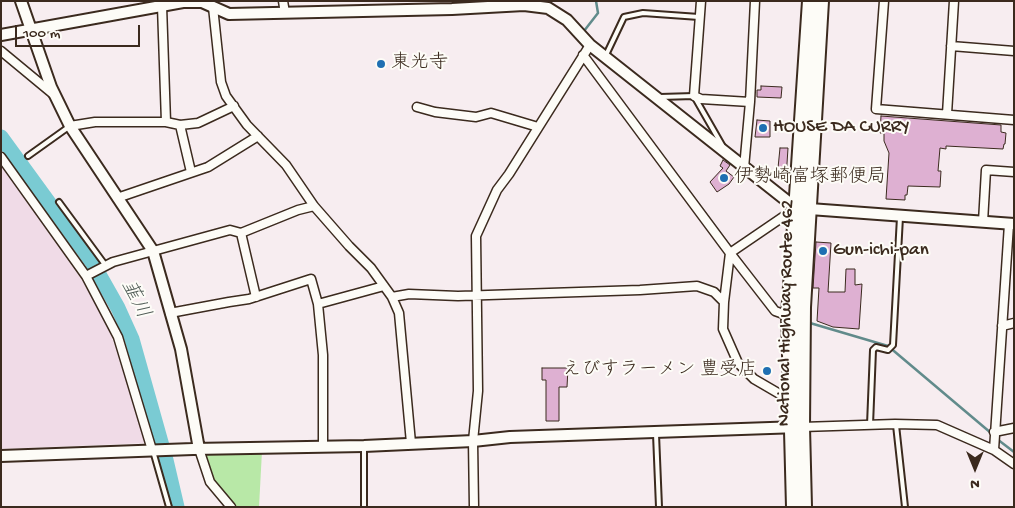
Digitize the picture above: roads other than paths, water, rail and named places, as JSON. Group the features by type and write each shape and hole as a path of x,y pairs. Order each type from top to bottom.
{"highway":[{"name":"National Highway Route 462","path":"794,507 803,307 802,209 810,1"},
{"name":"National Highway Route 462","path":"804,507 797,427 790,400 789,316 802,209 820,1"}],"street":[{"path":"22,1 55,95 70,126 153,251 181,349 199,448 210,482 231,507"},
{"path":"283,1 285,12"},
{"path":"701,1 694,96 702,100 750,102"},
{"path":"744,168 756,1"},
{"path":"884,1 876,109 1014,120"},
{"path":"947,114 954,1"},
{"path":"1,35 183,2 202,2 229,14 382,6 549,5 590,45 723,152 802,209 1011,224 994,450"},
{"path":"162,6 166,122"},
{"path":"213,7 221,82 226,96 258,136 286,165 314,206 371,268 392,297 398,313 411,443"},
{"path":"474,507 473,441 478,391 476,236 497,190 590,45"},
{"path":"951,46 1014,51"},
{"path":"1,51 55,95"},
{"path":"583,55 775,311 789,316"},
{"path":"70,126 95,122 166,122 180,125 198,123 234,106"},
{"path":"416,108 476,117 490,113 538,127"},
{"path":"180,125 191,172"},
{"path":"117,198 208,167 258,136"},
{"path":"1,156 86,276 118,337 154,450"},
{"path":"983,222 986,170 1014,172"},
{"path":"86,276 113,262 230,230 240,233 298,210 314,206"},
{"path":"790,400 754,379 738,363 723,329 724,302 732,252 802,209"},
{"path":"240,233 256,296"},
{"path":"170,313 249,299 311,279 318,304 324,355 323,446"},
{"path":"318,304 384,286"},
{"path":"392,297 409,294 458,296 640,290 697,286 714,292 724,302"},
{"path":"1002,326 1014,323"},
{"path":"1,456 199,448 364,446 473,441 510,437 896,424 937,425 994,450 1014,464"},
{"path":"994,432 1014,428"}],"lane":[{"path":"605,57 624,17 643,13 700,18"},
{"path":"655,97 694,96 722,144 723,152"},
{"path":"28,156 70,126"},
{"path":"59,202 106,266"},
{"path":"870,425 873,350 876,347 888,350 893,345 900,216"},
{"path":"896,424 905,507"},
{"path":"656,432 658,507"},
{"path":"364,446 364,507"},
{"path":"154,450 169,507"}],"waterway":[{"path":"584,31 598,13 596,1"},
{"path":"608,83 744,265"},
{"name":"韮川","path":"1,137 92,262 118,308 132,339 166,460 177,507"},
{"path":"770,299 776,305"},
{"path":"810,323 888,346 991,433"},
{"path":"997,439 1014,452"}],"place":[{"name":"東光寺","path":"381,64"},
{"name":"HOUSE DA CURRY","path":"763,128"},
{"name":"伊勢崎富塚郵便局","path":"724,178"},
{"name":"Gun-ichi-pan","path":"823,251"},
{"name":"えびすラーメン 豊受店","path":"767,371"}]}
